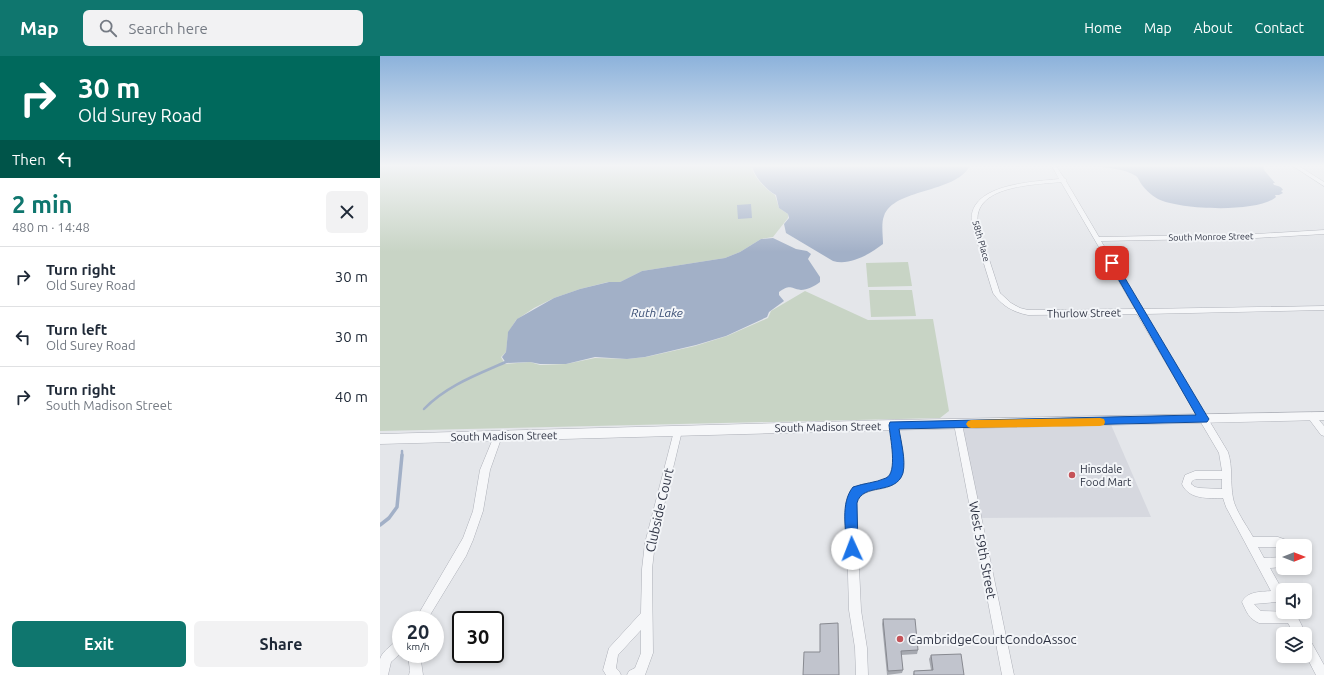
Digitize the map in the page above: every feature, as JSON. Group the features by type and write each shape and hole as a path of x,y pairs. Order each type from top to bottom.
{"street":[{"name":"58th Place","path":"989,195 978,204 974,213 975,225 989,268"},
{"path":"1073,195 1223,452 1228,466 1226,493 1229,504 1276,590"},
{"name":"South Monroe Street","path":"1098,239 1256,236 1324,232"},
{"name":"Thurlow Street","path":"989,268 1000,297 1012,307 1024,312 1140,312 1324,308"},
{"name":"South Madison Street","path":"380,439 894,425 1324,416"},
{"path":"1312,417 1324,432"},
{"name":"West 59th Street","path":"958,424 1008,675"},
{"path":"862,675 855,610 851,503 853,496 857,491 894,479 897,473 898,465 894,425"},
{"name":"Clubside Court","path":"633,675 640,672 647,653 647,569 650,543 678,431"},
{"path":"426,611 468,540 478,511 485,470 498,436"},
{"path":"1226,493 1194,492 1187,486 1186,481 1188,478 1195,476 1227,475"},
{"path":"1250,542 1276,542"},
{"path":"1262,563 1276,562"},
{"path":"1276,599 1259,597 1251,599 1248,602 1251,610 1259,617 1276,615"},
{"path":"614,675 609,670 614,652 647,615"},
{"path":"382,675 386,659 392,653"},
{"path":"1312,655 1323,675"},
{"path":"415,663 416,675"}],"shaded area":[{"path":"1109,420 1151,517 977,518 958,424"}],"green space":[{"path":"380,195 775,195 779,208 788,214 788,218 773,237 761,239 740,252 725,258 642,271 620,282 608,282 580,289 554,298 534,308 516,320 508,333 506,352 501,357 505,364 530,362 540,365 566,364 595,358 627,359 646,357 695,346 727,336 768,318 771,311 805,291 868,320 933,319 949,411 940,418 380,431"},
{"path":"908,262 912,286 868,287 866,263"},
{"path":"869,290 912,290 916,316 871,317"}],"water":[{"path":"776,195 911,195 899,200 890,207 884,216 882,226 883,244 860,258 846,262 833,261 786,233 784,224 789,218 788,214 779,208"},
{"path":"1151,195 1279,195 1275,195 1276,197 1267,202 1237,208 1183,206 1156,198"},
{"path":"751,204 752,218 738,219 737,205"},
{"name":"Ruth Lake","path":"773,238 796,249 807,251 811,254 808,259 820,277 820,282 811,288 803,290 790,287 779,292 779,295 784,301 769,312 767,317 726,336 645,357 627,359 595,357 566,364 540,364 530,362 506,363 502,357 506,352 508,332 517,319 554,298 580,289 609,282 620,282 642,271 725,258 740,252 761,239"}],"building":[{"name":"CambridgeCourtCondoAssoc","path":"883,619 915,619 918,650 901,651 903,670 888,671"},
{"path":"838,623 839,675 803,675 804,652 820,652 820,624"},
{"path":"961,654 964,675 914,675 914,671 933,670 931,655"}],"waterway":[{"path":"424,409 443,393 453,387 508,361"},
{"path":"380,525 389,518 397,507 402,455"}],"slow traffic":[{"path":"971,424 1100,422"}],"place":[{"name":"Hinsdale Food Mart","path":"1072,475"},
{"name":"CambridgeCourtCondoAssoc","path":"900,639"}],"route":[{"path":"852,549 851,503 853,496 857,491 863,488 882,485 894,479 897,473 898,465 894,425 1204,419 1112,263"}]}
